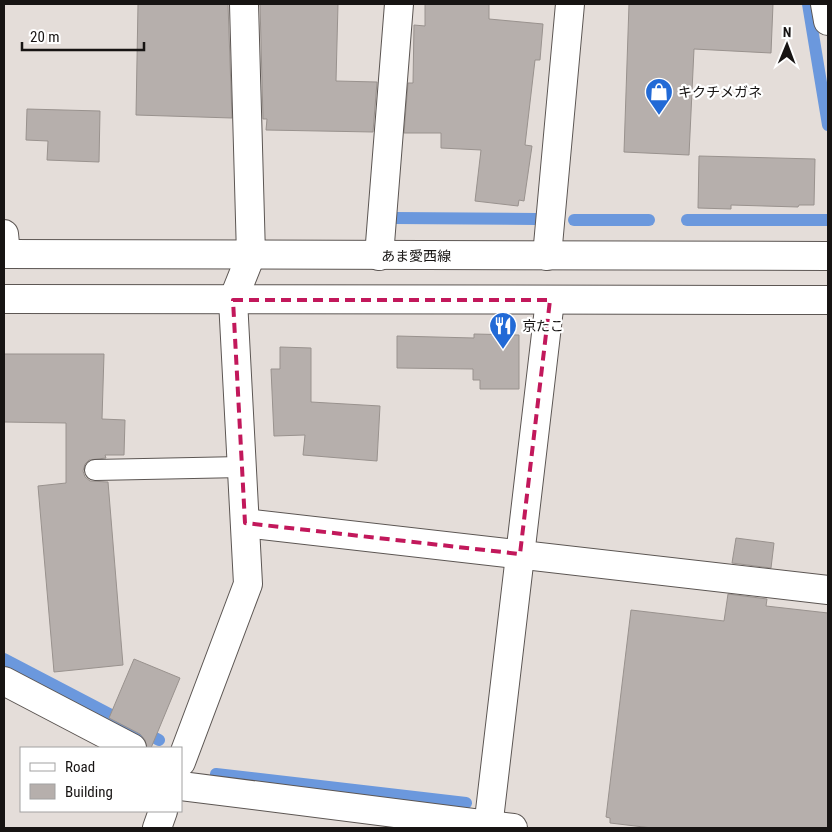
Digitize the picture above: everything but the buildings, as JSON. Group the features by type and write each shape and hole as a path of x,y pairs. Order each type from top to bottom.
{"street":[{"path":"182,759 248,584 233,300 251,255 244,4"},
{"path":"379,256 399,4"},
{"path":"547,256 570,4"},
{"path":"825,4 828,21"},
{"name":"あま愛西線","path":"5,247 251,255 828,256"},
{"path":"4,299 828,300"},
{"path":"182,786 497,827 520,554 550,300"},
{"path":"245,523 828,590"},
{"path":"4,681 130,747"},
{"path":"157,828 163,812"}],"lane":[{"path":"95,470 242,467"}],"highlighted area":[{"path":"233,300 550,300 520,554 245,523"}],"waterway":[{"path":"808,4 828,125"},
{"path":"394,218 537,219"},
{"path":"574,220 649,220"},
{"path":"687,220 828,220"},
{"path":"4,659 159,740"},
{"path":"216,774 466,803"}],"place":[{"name":"キクチメガネ","path":"659,116"},
{"name":"京たこ","path":"503,350"}]}
